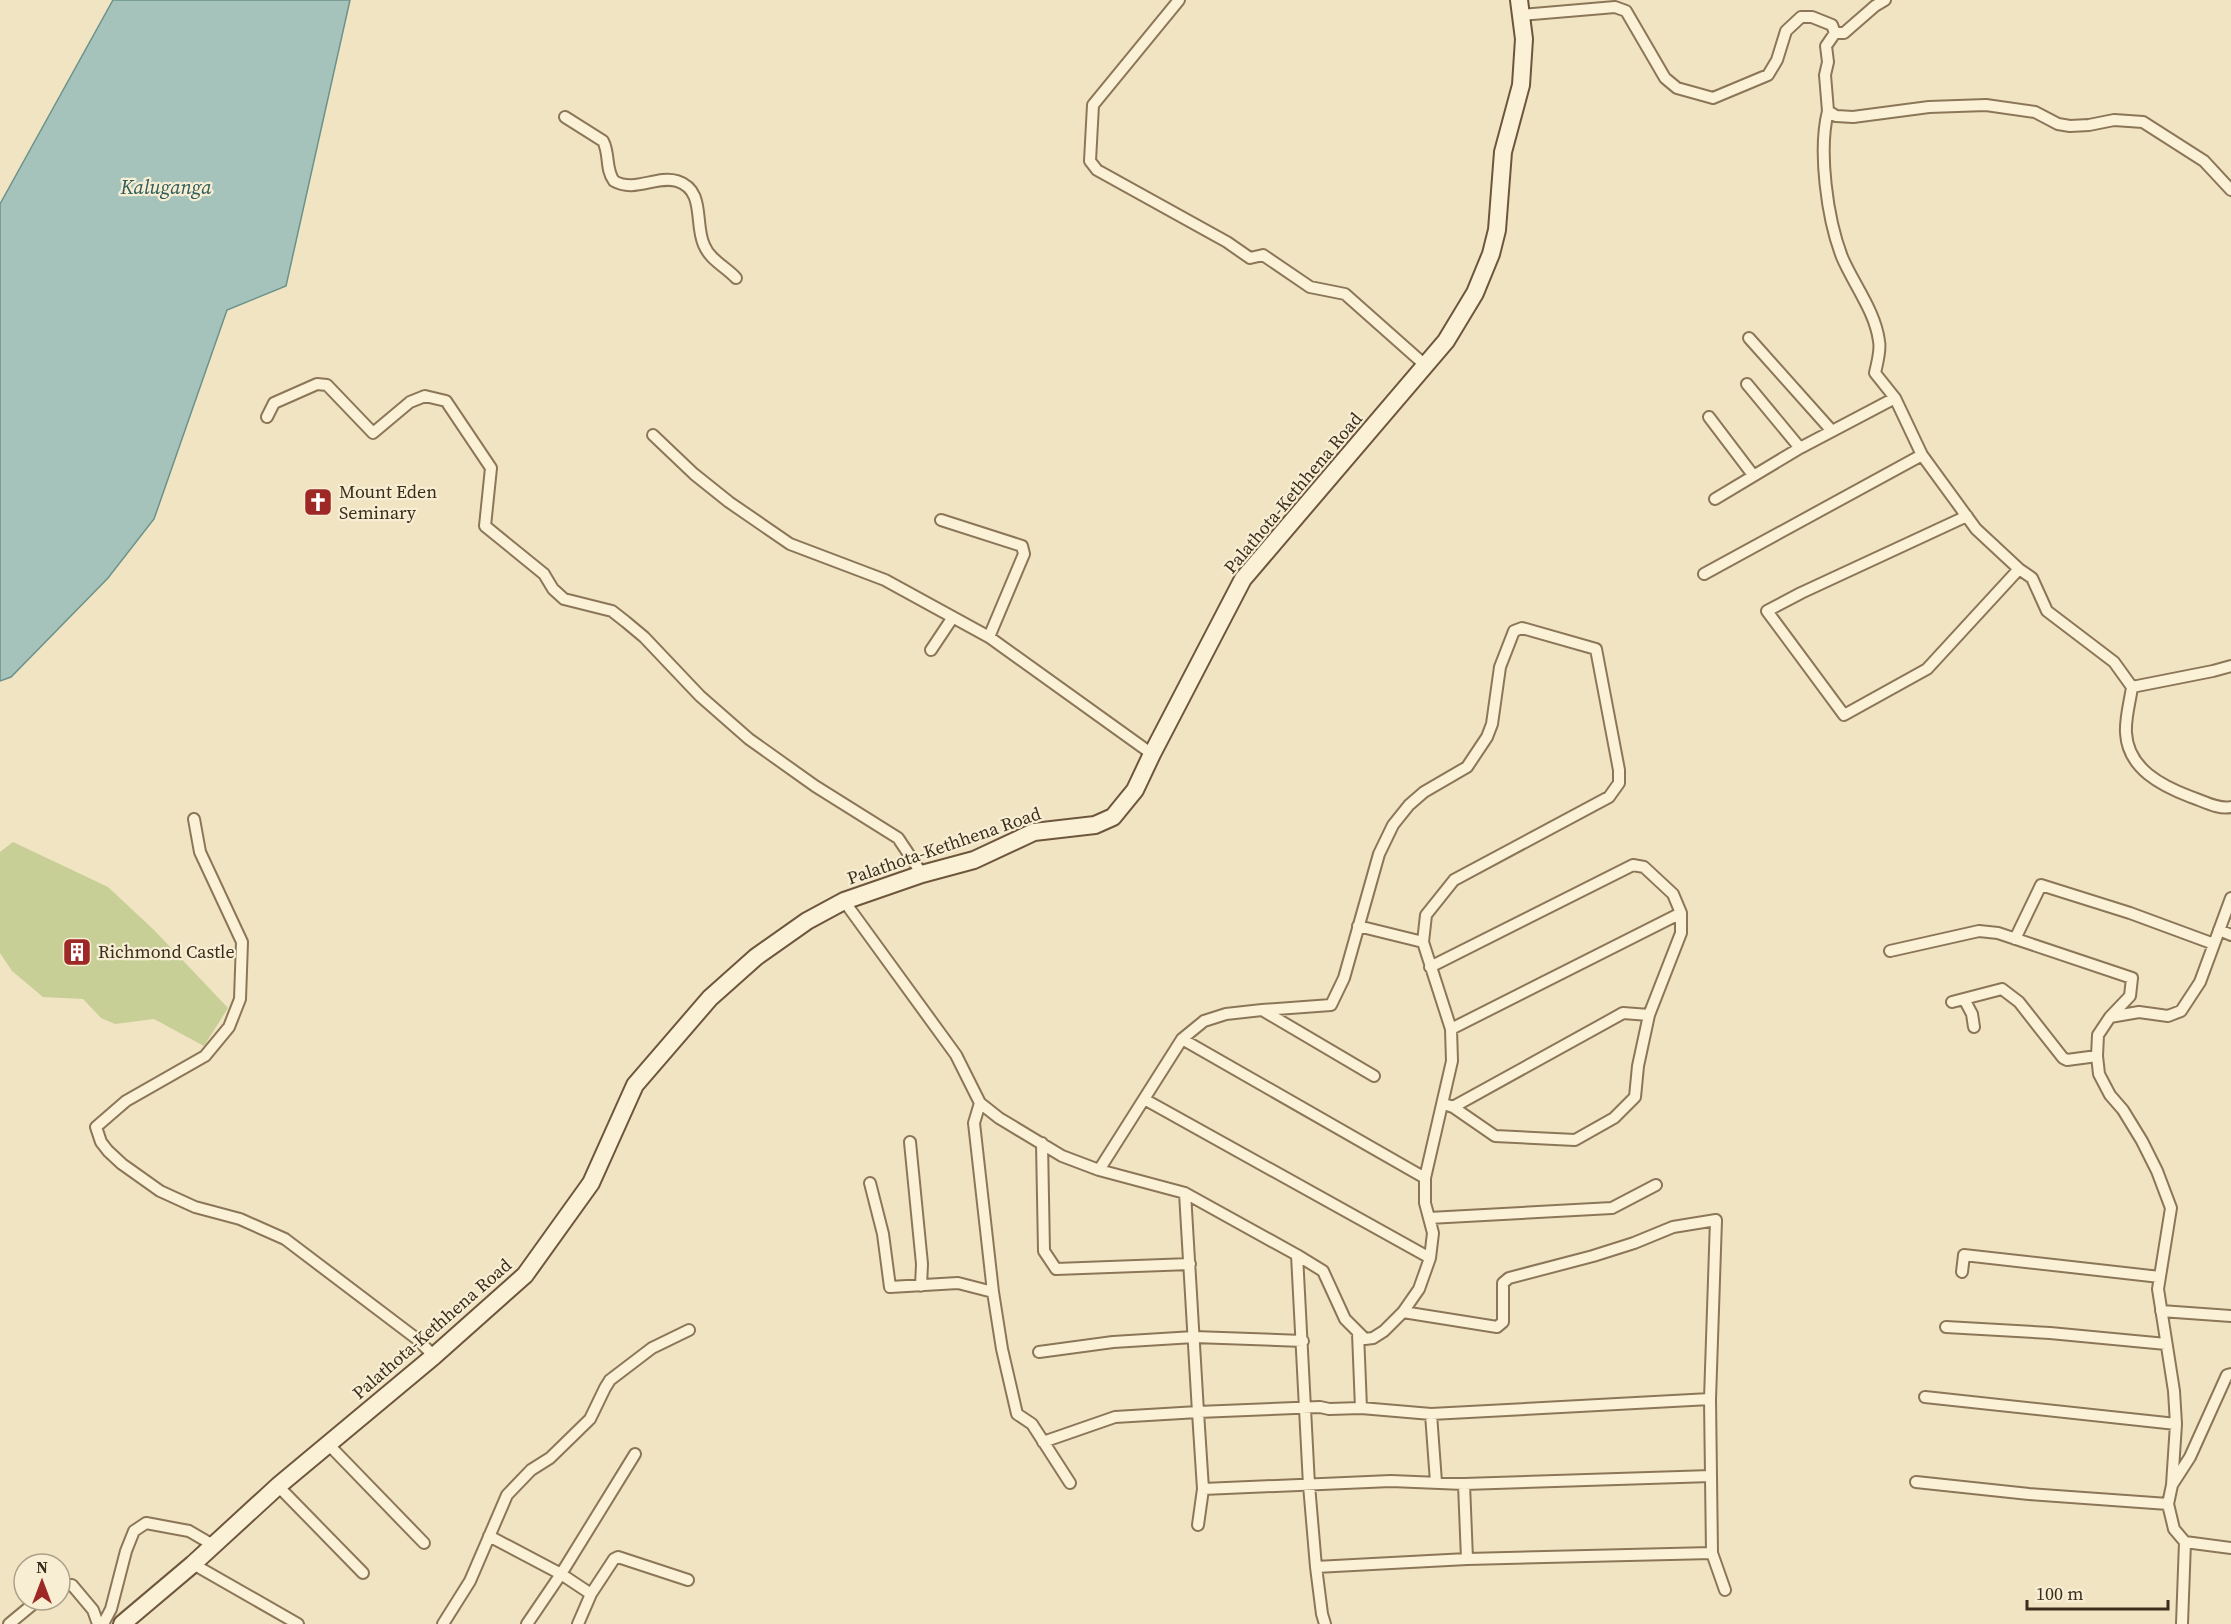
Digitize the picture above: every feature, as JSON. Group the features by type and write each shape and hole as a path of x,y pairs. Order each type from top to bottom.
{"street":[{"path":"1179,0 1093,105 1090,161 1097,170 1227,242 1250,258 1263,255 1310,287 1345,294 1425,365"},
{"path":"1835,33 1844,33 1885,0"},
{"path":"1519,7 1615,7 1626,11 1665,78 1677,88 1713,98 1768,75 1777,60 1786,31 1801,16 1812,17 1832,26 1835,33"},
{"name":"Palathota-Kethhena Road","path":"122,1624 278,1486 434,1356 525,1275 591,1184 635,1085 710,998 765,951 807,921 844,901 922,874 974,860 1034,832 1095,825 1113,817 1135,790 1243,579 1446,341 1475,293 1491,254 1497,230 1503,152 1521,85 1524,54 1519,7"},
{"path":"1835,33 1826,46 1828,62 1825,75 1828,111 1824,128 1823,163 1834,233 1842,257 1875,322 1880,343 1875,373 1895,398 1922,455 1976,529 2032,578 2047,611 2114,662 2132,687 2127,738 2134,758 2147,774 2166,787 2210,804 2231,807"},
{"path":"1828,111 1836,116 1853,117 1929,107 1986,105 2035,112 2058,124 2070,126 2114,120 2143,122 2204,161 2231,190"},
{"path":"565,117 603,141 608,172 614,181 629,186 669,179 690,188 696,199 704,245 708,252 736,278"},
{"path":"1749,338 1832,431"},
{"path":"267,417 274,403 316,384 327,385 374,433 410,402 425,396 446,401 491,468 485,526 544,574 553,589 564,599 612,611 626,622 644,637 700,696 749,739 815,786 898,838 922,874"},
{"path":"1747,384 1800,448"},
{"path":"1715,499 1800,448 1895,398"},
{"path":"1709,417 1753,475"},
{"path":"653,435 694,474 729,502 790,544 885,580 989,637 1152,754"},
{"path":"1704,574 1922,455"},
{"path":"1967,516 1767,611 1844,715 1927,669 2019,569"},
{"path":"941,520 1022,546 1024,554 989,637"},
{"path":"931,650 953,617"},
{"path":"844,901 956,1055 980,1103 999,1118 1062,1156 1099,1170 1185,1193 1297,1255 1323,1271 1345,1319 1365,1339 1373,1338 1384,1331 1403,1312 1419,1289 1430,1258 1433,1233 1425,1203 1425,1178 1448,1106 1452,1029 1423,942 1426,915 1454,880 1609,797 1619,783 1619,770 1596,650 1522,628 1514,631 1500,667 1488,737 1467,767 1424,792 1409,805 1393,825 1379,854 1344,978 1331,1005 1226,1014 1204,1021 1182,1039 1099,1170"},
{"path":"2132,687 2231,666"},
{"path":"195,819 200,852 243,942 240,999 229,1027 205,1056 126,1101 96,1127 101,1142 122,1164 160,1191 195,1207 240,1219 285,1239 417,1339 434,1356"},
{"path":"1430,967 1633,865 1644,867 1673,894 1681,913 1681,933 1649,1014 1638,1066 1635,1097 1614,1118 1575,1140 1496,1136 1448,1106"},
{"path":"2015,939 2041,885 2130,913 2214,944"},
{"path":"2110,1017 2139,1012 2168,1016 2181,1011 2200,982 2231,898"},
{"path":"1452,1029 1681,913"},
{"path":"1358,926 1423,942"},
{"path":"2219,930 2231,935"},
{"path":"1890,951 1978,931 1998,933 2132,978 2130,996 2110,1017 2098,1035 2097,1056 2099,1074 2110,1095 2123,1110 2142,1141 2157,1171 2171,1208 2158,1289 2174,1391 2176,1424 2172,1485 2168,1504 2174,1529 2185,1542 2182,1624"},
{"path":"1952,1002 2002,989 2019,1002 2062,1058 2067,1060 2097,1056"},
{"path":"1964,999 1972,1014 1974,1027"},
{"path":"1262,1010 1374,1076"},
{"path":"1448,1106 1623,1013 1649,1014"},
{"path":"1182,1039 1425,1178"},
{"path":"1144,1099 1430,1258"},
{"path":"980,1103 974,1123 993,1292 1002,1348 1017,1414 1032,1424 1070,1483"},
{"path":"910,1143 922,1264 921,1286"},
{"path":"1042,1143 1044,1251 1056,1269 1190,1264"},
{"path":"870,1184 883,1234 890,1287 958,1283 993,1292"},
{"path":"1429,1218 1612,1208 1656,1185"},
{"path":"1185,1193 1203,1489 1198,1525"},
{"path":"1403,1312 1497,1327 1503,1322 1503,1283 1509,1278 1634,1244 1673,1227 1716,1220 1710,1399 1712,1553 1725,1590"},
{"path":"1297,1255 1309,1485 1316,1567 1325,1624"},
{"path":"1962,1272 1965,1255 2160,1278"},
{"path":"2161,1311 2231,1316"},
{"path":"1946,1327 2166,1344"},
{"path":"443,1624 470,1581 507,1495 531,1470 550,1458 590,1419 610,1380 652,1348 689,1330"},
{"path":"1358,1333 1361,1408"},
{"path":"1039,1352 1113,1342 1194,1337 1303,1341"},
{"path":"2172,1485 2190,1457 2226,1375 2231,1374"},
{"path":"1925,1397 2176,1424"},
{"path":"1043,1442 1115,1417 1305,1408 1361,1408 1431,1414 1710,1399"},
{"path":"1431,1414 1436,1482"},
{"path":"329,1445 424,1543"},
{"path":"527,1624 561,1574 635,1454"},
{"path":"1203,1489 1391,1481 1464,1485 1711,1476"},
{"path":"1916,1482 1935,1482 2030,1494 2168,1504"},
{"path":"1464,1485 1467,1559"},
{"path":"278,1486 363,1573"},
{"path":"103,1624 111,1609 126,1551 134,1531 146,1522 189,1531 213,1545"},
{"path":"489,1536 561,1574 591,1594"},
{"path":"2185,1542 2231,1548"},
{"path":"1316,1567 1467,1559 1712,1553"},
{"path":"578,1624 591,1594 614,1559 618,1557 688,1580"},
{"path":"193,1563 298,1624"},
{"path":"72,1585 93,1610 98,1624"},
{"path":"9,1624 24,1612"}],"green space":[{"path":"13,842 108,887 154,930 228,1008 204,1046 154,1019 115,1024 101,1018 83,999 43,997 12,971 0,953 0,852"}],"water":[{"name":"Kaluganga","path":"113,0 350,0 286,286 227,310 154,519 108,578 11,677 0,681 0,204"}],"place":[{"name":"Mount Eden Seminary","path":"318,502"},
{"name":"Richmond Castle","path":"77,952"}]}
